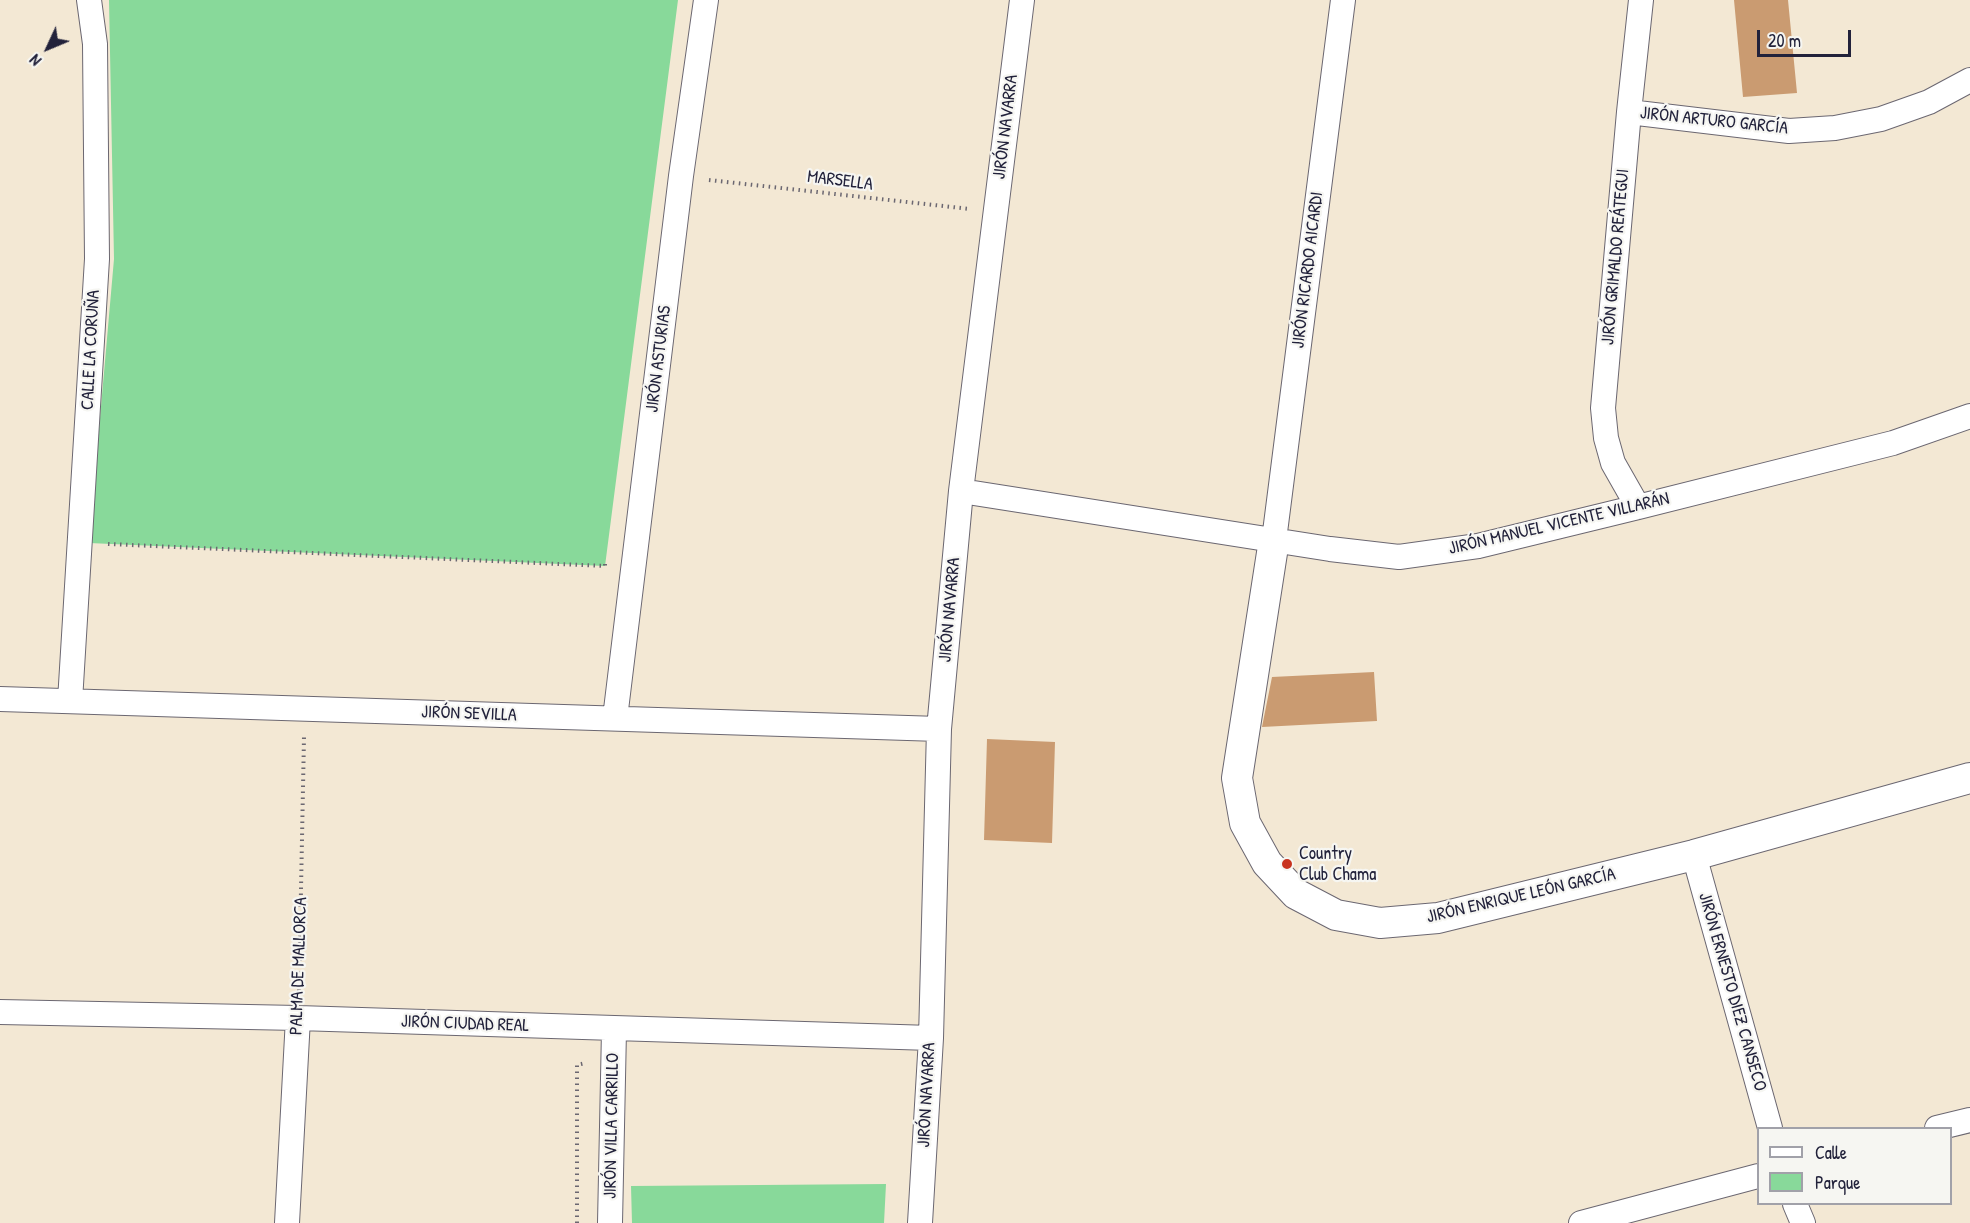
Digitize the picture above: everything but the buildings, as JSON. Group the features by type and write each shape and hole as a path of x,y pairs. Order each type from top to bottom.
{"street":[{"name":"CALLE LA CORUÑA","path":"70,700 97,259 95,44 89,0"},
{"name":"JIRÓN ASTURIAS","path":"615,718 681,176 706,0"},
{"name":"JIRÓN NAVARRA","path":"920,1223 931,1038 939,729 961,491 1022,0"},
{"name":"JIRÓN RICARDO AICARDI","path":"1274,540 1343,0"},
{"name":"JIRÓN GRIMALDO REÁTEGUI","path":"1638,507 1613,463 1606,438 1603,408 1641,0"},
{"name":"JIRÓN ARTURO GARCÍA","path":"1629,111 1789,131 1835,128 1881,119 1929,102 1970,80"},
{"name":"JIRÓN MANUEL VICENTE VILLARÁN","path":"961,491 1330,549 1399,557 1478,546 1638,507 1893,443 1970,416"},
{"name":"JIRÓN ENRIQUE LEÓN GARCÍA","path":"1274,540 1237,778 1245,823 1267,863 1296,894 1336,915 1380,923 1438,918 1694,855 1970,778"},
{"name":"JIRÓN SEVILLA","path":"0,699 939,729"},
{"name":"JIRÓN ERNESTO DIEZ CANSECO","path":"1694,855 1770,1127"},
{"name":"JIRÓN CIUDAD REAL","path":"0,1012 298,1018 614,1030 931,1038"},
{"name":"PALMA DE MALLORCA","path":"287,1223 298,1018"},
{"name":"JIRÓN VILLA CARRILLO","path":"610,1223 614,1030"},
{"path":"1941,1127 1970,1120"},
{"path":"1581,1223 1757,1176"},
{"path":"1796,1205 1803,1223"}],"path":[{"name":"MARSELLA","path":"681,176 995,212"},
{"path":"101,543 605,566"},
{"name":"PALMA DE MALLORCA","path":"298,1018 305,709"},
{"path":"577,1223 577,1065 613,1058"}],"green space":[{"path":"109,0 678,0 605,566 89,543 114,259"},
{"path":"886,1184 884,1223 632,1223 631,1186"}],"place":[{"name":"Country Club Chama","path":"1287,864"}]}
